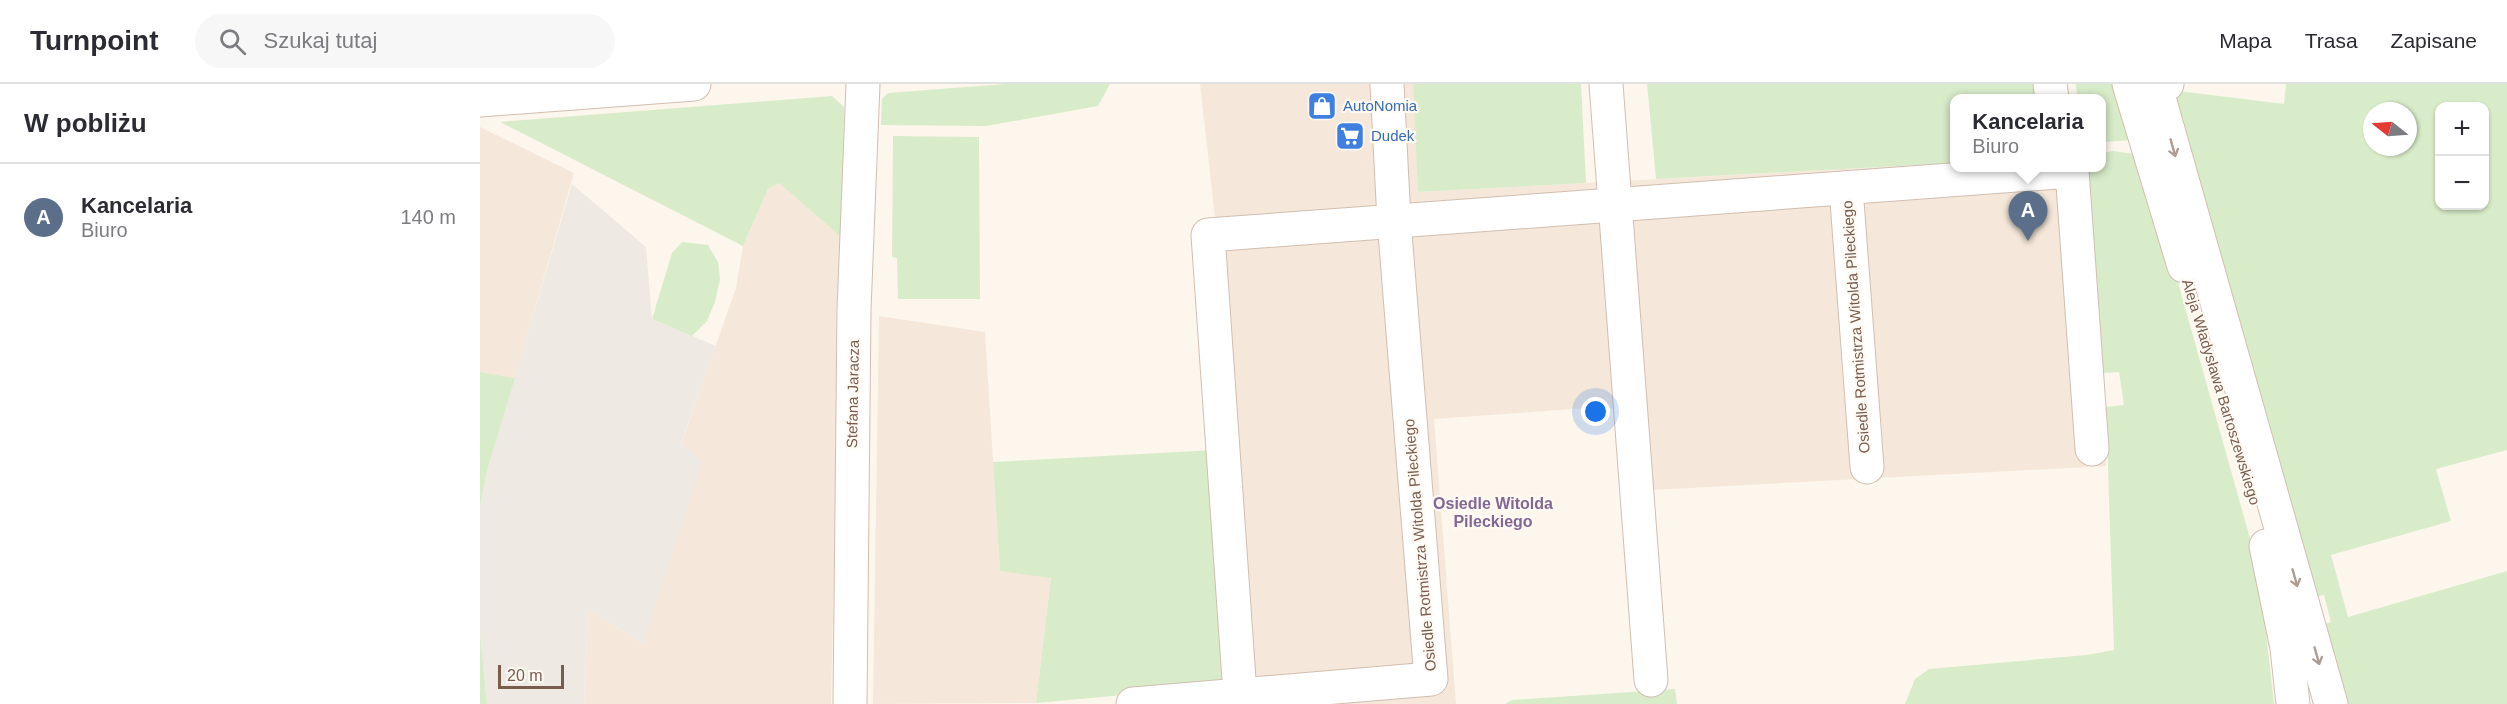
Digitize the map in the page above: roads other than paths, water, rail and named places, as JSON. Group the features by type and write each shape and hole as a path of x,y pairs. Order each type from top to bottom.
{"street":[{"path":"480,100 694,84"},
{"name":"Stefana Jaracza","path":"850,704 854,310 863,84"},
{"name":"Osiedle Rotmistrza Witolda Pileckiego","path":"1133,704 1431,679 1394,221 1387,84"},
{"path":"1606,84 1651,680"},
{"name":"Aleja Władysława Bartoszewskiego","path":"2129,84 2262,526 2286,648 2294,704"},
{"path":"2166,84 2156,87 2157,91 2331,704"},
{"name":"Osiedle Rotmistrza Witolda Pileckiego","path":"1240,694 1208,235 2059,172"},
{"name":"Osiedle Rotmistrza Witolda Pileckiego","path":"2072,172 2092,449"},
{"name":"Osiedle Rotmistrza Witolda Pileckiego","path":"1846,188 1867,467"}],"place":[{"name":"AutoNomia","path":"1322,106"},
{"name":"Dudek","path":"1350,136"},
{"name":"Kancelaria","path":"2028,241"}],"district":[{"name":"Osiedle Witolda Pileckiego","path":"1493,512"}]}
